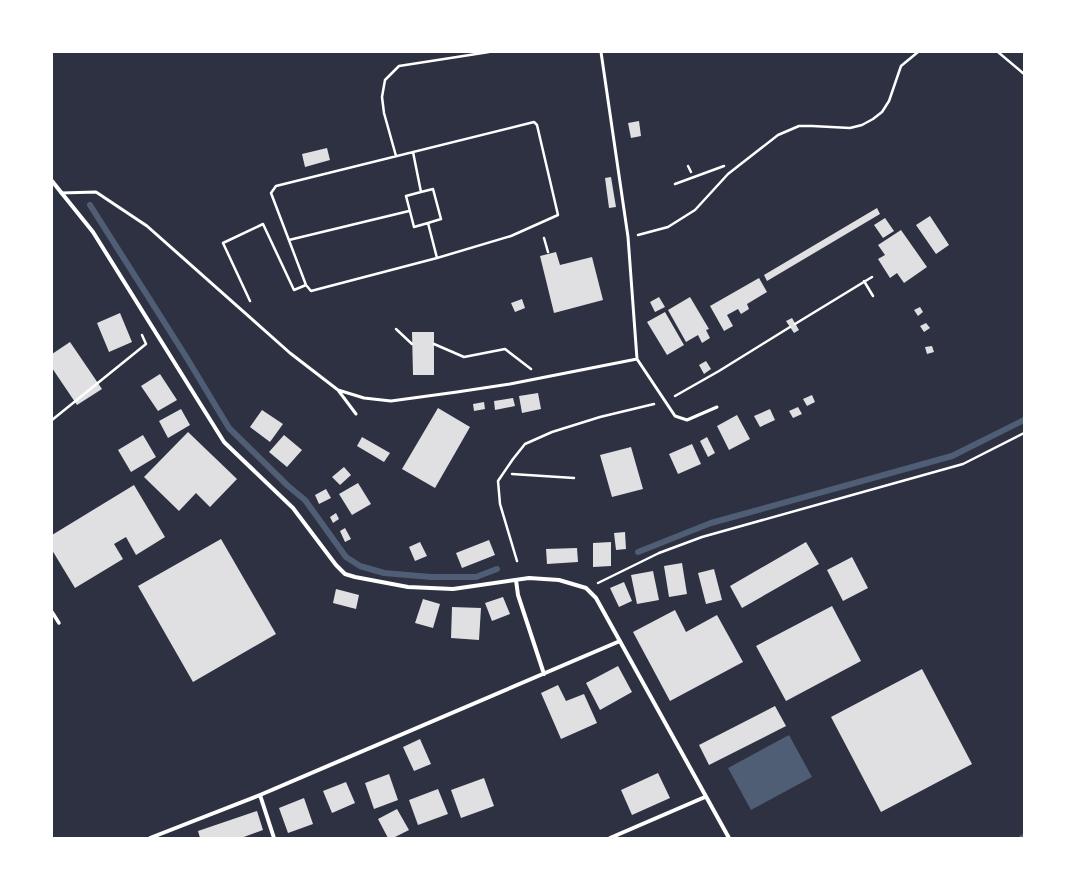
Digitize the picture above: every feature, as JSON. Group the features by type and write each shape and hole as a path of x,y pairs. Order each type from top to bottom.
{"street":[{"path":"52,181 93,232 224,442 293,508 336,565 345,574 408,587 453,589 529,578 559,580 586,588 596,598 729,838"},
{"path":"516,580 518,595 544,674"},
{"path":"52,612 59,623"},
{"path":"150,838 260,795 620,641"},
{"path":"260,795 274,838"},
{"path":"610,838 705,797"}],"lane":[{"path":"601,52 628,238 636,359 675,416 687,420 717,407"},
{"path":"61,192 96,192 147,226 290,354 338,390 356,414"},
{"path":"338,390 364,398 390,401 495,387 636,359"}],"path":[{"path":"396,156 384,113 382,97 385,80 399,66 489,52"},
{"path":"628,238 668,227 695,210 728,174 778,135 799,126 850,128 862,125 873,119 882,112 889,101 901,66 918,52"},
{"path":"998,52 1024,74"},
{"path":"534,122 537,125 558,215 511,236 436,258 311,291 306,285 271,193 276,186 396,156 534,122"},
{"path":"413,152 421,192"},
{"path":"688,166 691,172"},
{"path":"675,184 724,166"},
{"path":"433,189 441,219 414,227 406,196 421,192 433,189"},
{"path":"289,240 409,210"},
{"path":"428,223 436,258"},
{"path":"252,305 223,243 263,224 294,290 306,285"},
{"path":"544,238 548,252"},
{"path":"795,324 872,277"},
{"path":"864,281 873,296"},
{"path":"685,391 790,327"},
{"path":"396,329 412,344"},
{"path":"52,420 146,344 140,330"},
{"path":"434,344 464,357 505,349 542,378"},
{"path":"517,561 500,504 498,481 525,444 552,432 600,417 665,402"},
{"path":"586,588 660,553 702,537 963,464 1024,433"},
{"path":"512,474 574,478"}],"water":[{"path":"789,735 812,777 751,810 728,768"}],"building":[{"path":"639,121 641,136 631,138 628,123"},
{"path":"327,148 330,160 305,167 302,154"},
{"path":"611,177 616,207 609,208 605,178"},
{"path":"877,208 880,214 767,281 764,275"},
{"path":"930,216 949,245 936,254 916,225"},
{"path":"885,218 894,231 883,238 874,225"},
{"path":"901,230 927,267 904,283 897,273 890,278 878,259 885,255 878,245"},
{"path":"556,252 560,265 592,257 603,300 554,313 540,256"},
{"path":"759,278 767,292 747,304 749,309 741,314 738,309 727,315 733,326 724,331 710,306"},
{"path":"659,297 665,307 655,312 650,302"},
{"path":"690,297 709,329 706,330 710,338 702,343 698,335 686,342 668,310"},
{"path":"522,299 525,308 515,312 511,303"},
{"path":"920,307 923,312 918,316 914,310"},
{"path":"665,312 684,345 667,355 647,322"},
{"path":"120,313 132,342 109,352 97,323"},
{"path":"792,318 799,330 794,333 786,321"},
{"path":"926,323 930,328 924,332 920,326"},
{"path":"412,332 434,332 434,375 413,375"},
{"path":"70,342 102,389 77,405 52,368 52,354"},
{"path":"932,346 934,352 927,354 925,347"},
{"path":"706,361 711,369 704,374 699,365"},
{"path":"160,374 177,400 158,411 141,386"},
{"path":"538,393 541,409 522,413 519,396"},
{"path":"812,395 815,402 807,406 803,399"},
{"path":"513,398 515,406 495,410 494,401"},
{"path":"484,402 485,409 474,411 473,404"},
{"path":"798,407 802,414 793,418 789,411"},
{"path":"438,408 470,427 435,488 402,469"},
{"path":"181,409 190,425 168,438 159,421"},
{"path":"770,409 775,420 760,427 754,416"},
{"path":"262,410 283,424 270,442 250,427"},
{"path":"737,415 750,439 729,450 717,426"},
{"path":"188,432 237,479 210,507 196,493 179,511 144,477"},
{"path":"143,435 156,457 131,472 118,450"},
{"path":"284,435 302,450 287,467 269,452"},
{"path":"362,437 390,453 384,462 357,446"},
{"path":"707,437 715,453 708,457 700,441"},
{"path":"692,444 701,464 678,474 669,454"},
{"path":"631,447 643,489 612,497 600,455"},
{"path":"344,467 351,475 340,485 332,477"},
{"path":"358,483 371,504 352,515 339,494"},
{"path":"134,485 165,537 136,555 126,537 114,544 123,559 75,588 52,550 52,535"},
{"path":"326,489 331,498 319,504 315,495"},
{"path":"336,513 339,519 333,523 330,517"},
{"path":"345,528 351,539 345,542 340,531"},
{"path":"625,532 626,549 616,550 614,533"},
{"path":"221,539 276,634 193,682 138,586"},
{"path":"489,540 495,555 462,568 456,553"},
{"path":"420,542 427,556 415,561 409,547"},
{"path":"611,542 611,566 593,567 593,543"},
{"path":"806,542 819,564 742,608 730,586"},
{"path":"577,548 578,562 547,564 546,549"},
{"path":"852,557 868,588 843,601 827,570"},
{"path":"682,563 687,594 669,597 664,566"},
{"path":"714,569 722,600 706,604 698,573"},
{"path":"653,571 659,600 637,604 631,575"},
{"path":"624,582 632,601 619,607 610,588"},
{"path":"336,589 359,595 356,609 333,603"},
{"path":"503,597 510,614 492,621 485,603"},
{"path":"423,599 440,604 433,628 415,623"},
{"path":"832,606 861,661 786,701 756,646"},
{"path":"452,607 481,608 479,640 451,638"},
{"path":"675,610 686,632 717,615 743,662 670,701 633,632"},
{"path":"618,666 632,692 600,710 586,683"},
{"path":"922,669 972,764 881,812 831,717"},
{"path":"558,685 566,701 584,694 597,723 561,739 541,693"},
{"path":"775,706 786,726 709,765 699,745"},
{"path":"420,739 431,764 414,771 403,747"},
{"path":"658,773 670,798 632,815 621,790"},
{"path":"389,774 398,800 374,809 365,783"},
{"path":"484,778 494,806 461,818 451,790"},
{"path":"346,782 355,803 332,813 323,791"},
{"path":"438,789 448,814 418,825 409,800"},
{"path":"304,798 313,824 288,833 279,808"},
{"path":"397,809 409,830 393,838 388,838 378,819"},
{"path":"257,811 263,830 241,838 200,838 198,831"}],"waterway":[{"path":"90,205 185,355 229,428 288,486 305,500 346,557 360,566 384,573 431,577 476,577 497,569"},
{"path":"638,552 711,523 952,456 1024,420"}]}
